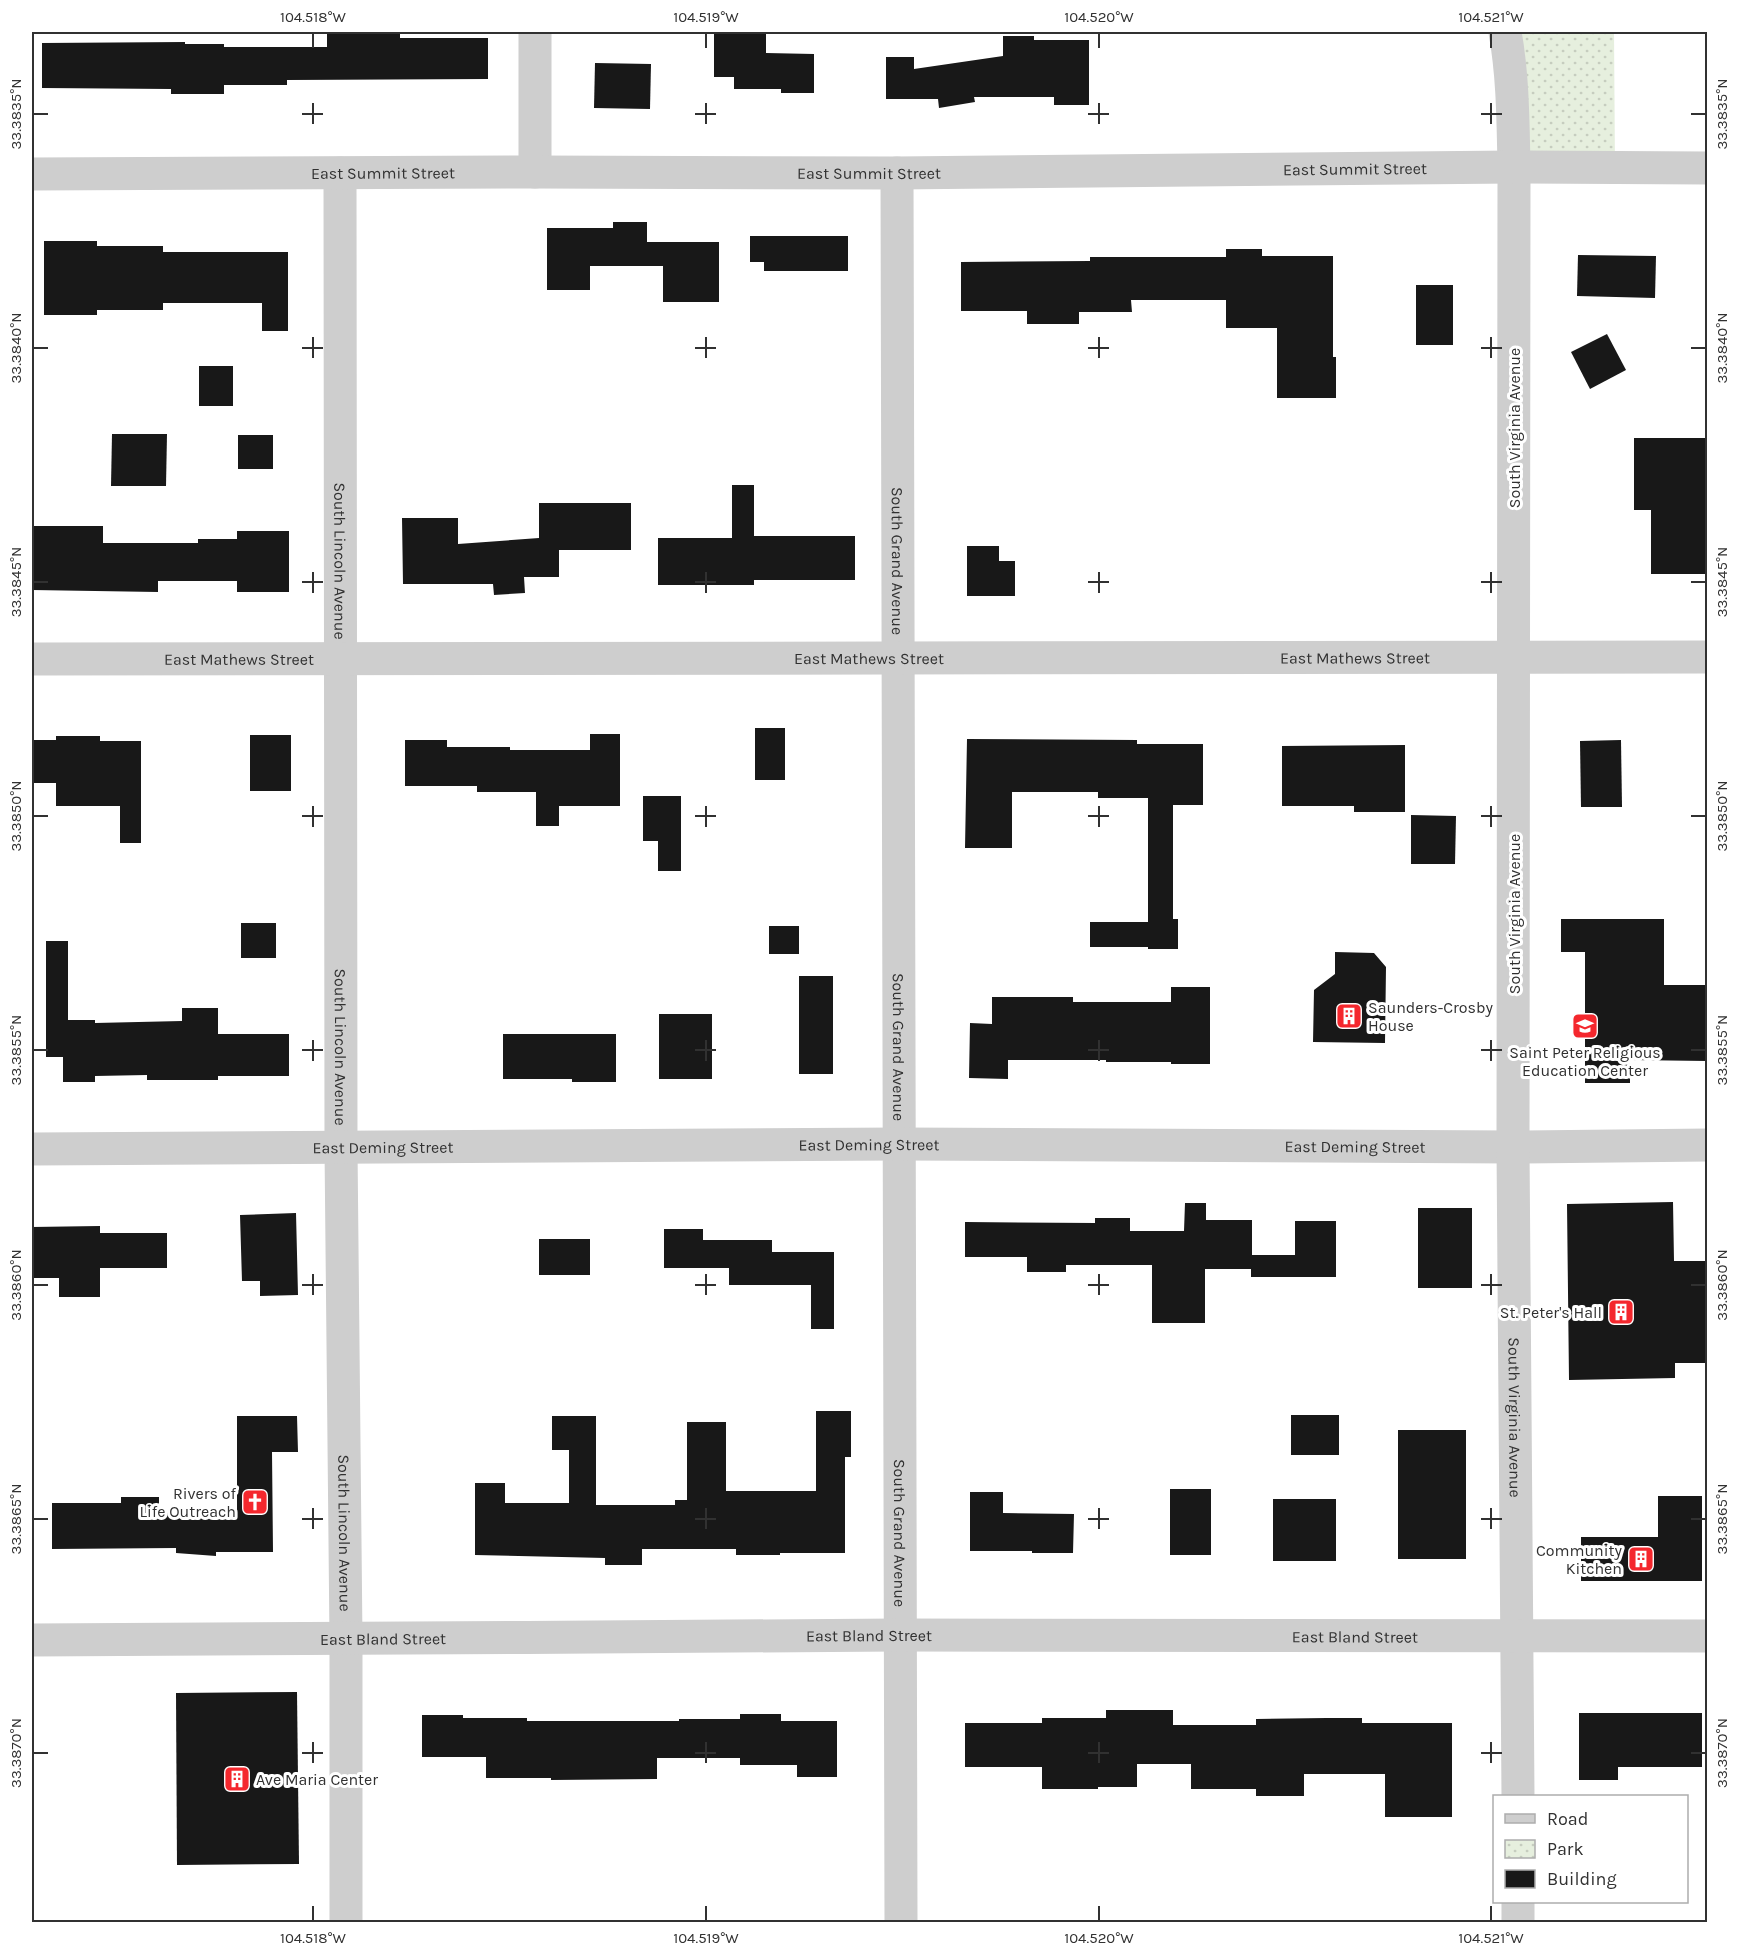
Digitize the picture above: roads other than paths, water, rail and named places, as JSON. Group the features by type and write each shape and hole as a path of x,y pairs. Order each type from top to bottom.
{"street":[{"path":"535,32 535,172"},
{"name":"South Virginia Avenue","path":"1505,32 1512,86 1514,167 1513,1147 1518,1795"},
{"name":"East Summit Street","path":"32,174 897,173 1514,167 1707,168"},
{"name":"South Lincoln Avenue","path":"340,173 341,1148 346,1640 346,1923"},
{"name":"South Grand Avenue","path":"897,173 901,1923"},
{"name":"East Mathews Street","path":"32,659 1707,657"},
{"name":"East Deming Street","path":"32,1149 899,1144 1513,1147 1707,1145"},
{"name":"East Bland Street","path":"32,1640 346,1640 900,1635 1707,1636"},
{"path":"1518,1903 1518,1923"}],"place":[{"name":"Saunders-Crosby House","path":"1349,1016"},
{"name":"Saint Peter Religious Education Center","path":"1585,1026"},
{"name":"St. Peter's Hall","path":"1621,1312"},
{"name":"Rivers of Life Outreach","path":"255,1502"},
{"name":"Community Kitchen","path":"1641,1559"},
{"name":"Ave Maria Center","path":"237,1779"}]}
